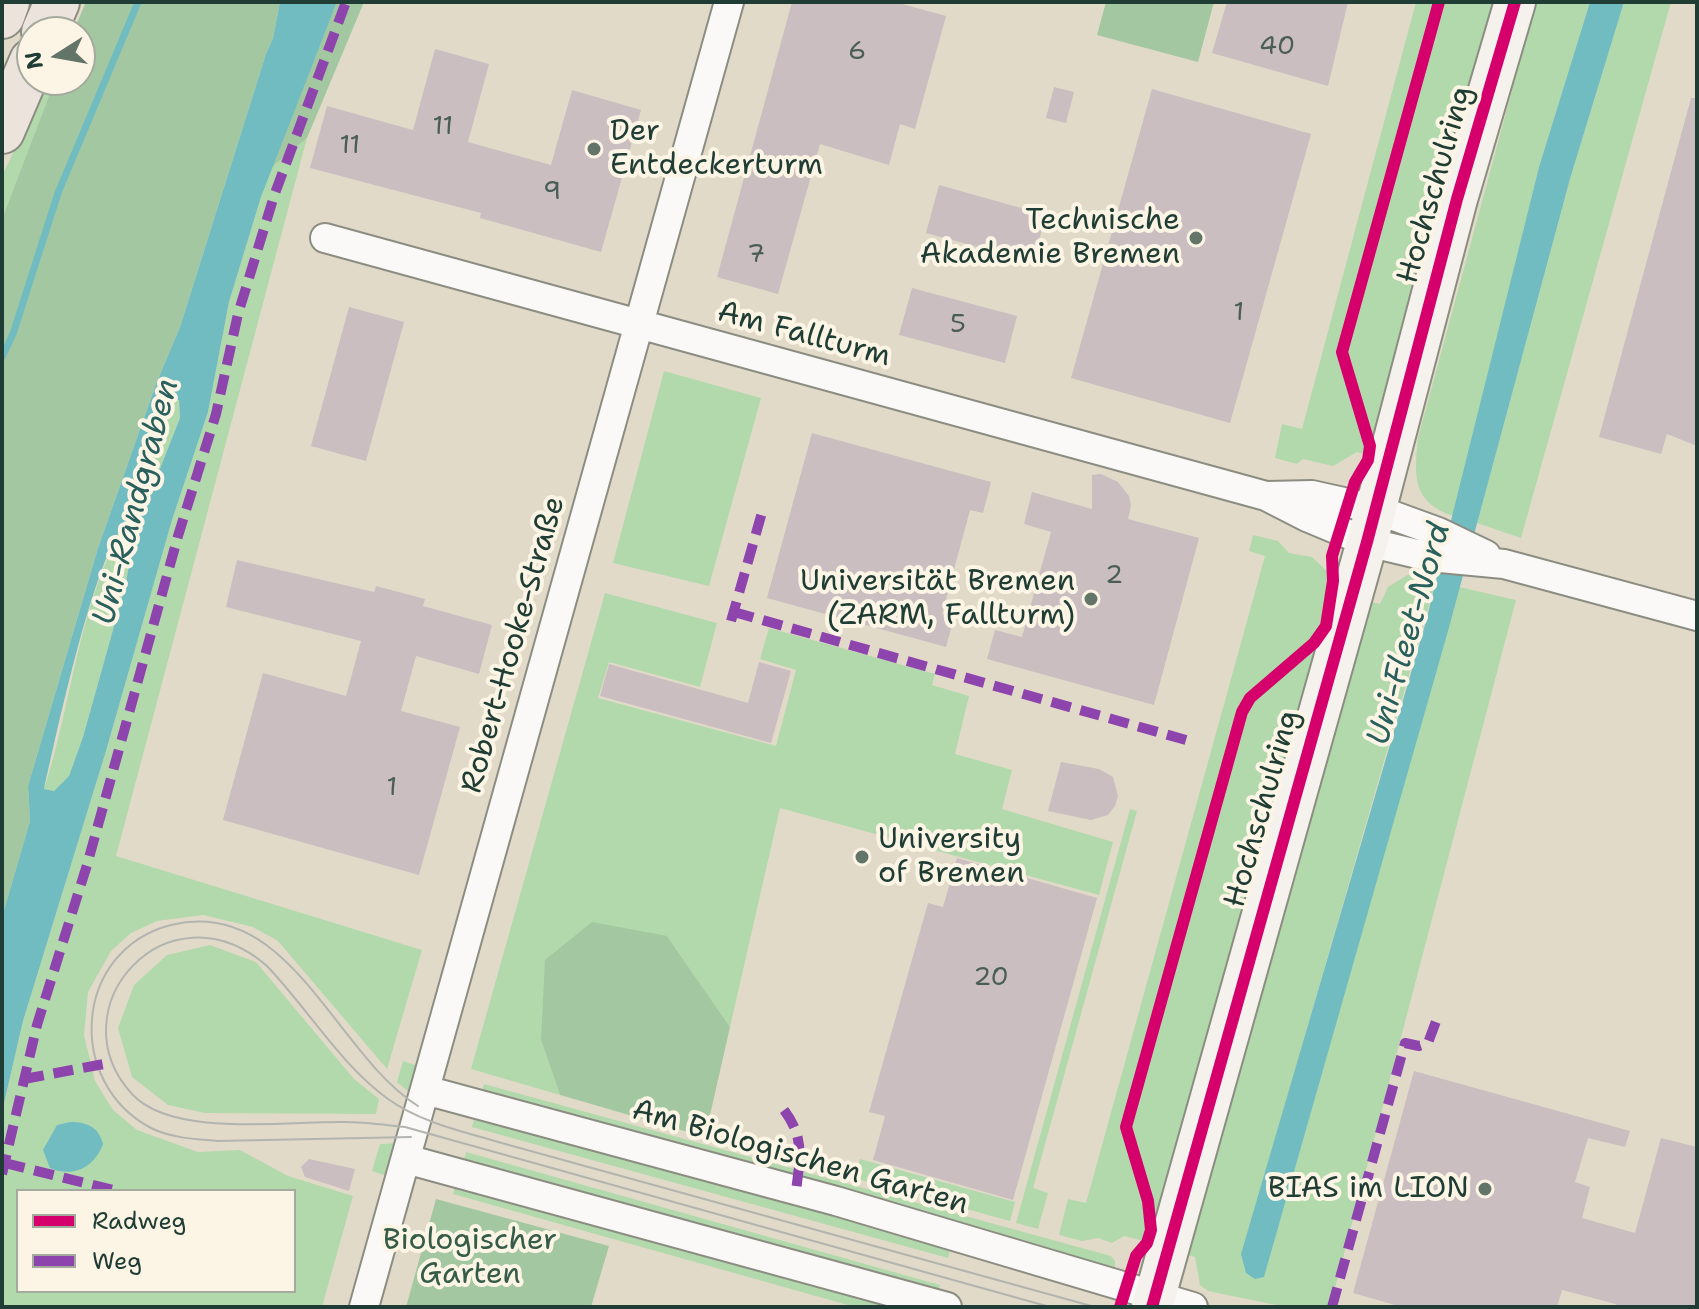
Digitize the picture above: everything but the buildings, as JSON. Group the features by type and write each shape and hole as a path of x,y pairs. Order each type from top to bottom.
{"highway":[{"path":"2,16 7,2"},
{"path":"2,131 17,96"}],"street":[{"name":"Robert-Hooke-Straße","path":"364,1307 729,2"},
{"name":"Hochschulring","path":"1154,1302 1371,525 1457,199 1515,2"},
{"name":"Am Fallturm","path":"325,238 1266,496 1307,517 1371,525 1697,616"},
{"name":"Am Biologischen Garten","path":"425,1090 836,1201 1154,1302 1193,1307"},
{"path":"406,1159 947,1307"}],"green space":[{"path":"86,2 280,2 273,38 180,327 156,384 98,548 28,786 30,821 2,917 2,219 49,96 96,96 96,16 80,16"},
{"path":"337,2 364,2 307,138 272,167"},
{"path":"1106,2 1214,2 1198,62 1097,35"},
{"path":"1416,2 1500,2 1379,445 1366,455 1357,452 1333,466 1303,459 1297,464 1275,458 1282,424 1302,429"},
{"path":"1536,2 1590,2 1539,167 1453,516 1430,503 1423,495 1417,476 1418,438"},
{"path":"1624,2 1671,2 1521,538 1477,523 1570,179"},
{"path":"40,96 49,96 2,219 2,176"},
{"path":"307,138 116,856 422,950 387,1069 278,941 253,927 203,915 157,921 131,933 111,951 88,992 84,1035 95,1081 113,1110 137,1130 198,1152 240,1150 288,1176 353,1196 322,1307 2,1307 2,1112 23,1021 106,751 172,520 208,412 229,302 272,167"},
{"path":"664,371 761,398 709,586 613,563"},
{"path":"170,399 179,399 180,418 150,494 141,494 138,487"},
{"path":"129,517 137,521 125,587 83,737 69,776 54,791 44,789 88,612 117,535"},
{"path":"1253,535 1278,541 1289,553 1312,557 1327,571 1331,588 1321,627 1326,632 1159,1232 1148,1242 1124,1236 1112,1243 1098,1238 1082,1241 1059,1235 1068,1199 1086,1203 1265,556 1249,551"},
{"path":"1409,574 1436,581 1242,1254 1264,1276 1459,587 1516,600 1330,1307 1286,1307 1208,1291 1200,1285 1195,1257 1180,1253 1363,600 1380,604 1388,587"},
{"path":"605,593 717,623 700,687 609,662 598,698 776,746 796,670 760,659 769,628 935,674 932,685 969,696 955,754 1012,770 1002,809 1113,842 1099,895 780,808 730,1027 667,936 541,1040 560,1095 471,1069"},
{"path":"1130,809 1137,811 1033,1188 1048,1193 1038,1229 1016,1223"},
{"path":"592,922 667,936 730,1027 705,1137 560,1095 541,1040 545,960"},
{"path":"210,945 256,962 354,1079 379,1099 376,1114 205,1113 168,1105 132,1077 118,1028 134,985 167,955"},
{"path":"403,1061 418,1066 410,1093 397,1082"},
{"path":"484,1084 1111,1256 1115,1261 1115,1273 1056,1258 1053,1249 511,1097 500,1095 498,1103 480,1098"},
{"path":"475,1115 951,1246 948,1258 472,1127"},
{"path":"396,1143 387,1176 372,1171 380,1144"},
{"path":"466,1152 940,1285 937,1297 463,1164"},
{"path":"860,1159 1015,1202 1010,1221 854,1178"},
{"path":"456,1181 480,1194 891,1307 855,1307 453,1194"},
{"name":"Biologischer Garten","path":"436,1199 609,1246 591,1307 406,1307"}],"water":[{"name":"Uni-Randgraben","path":"280,2 337,2 261,197 229,302 208,412 172,520 106,751 23,1021 2,1112 2,917 30,821 28,786 98,548 156,384 180,327 273,38","holes":["170,399 179,400 180,418 150,494 141,494 138,487","130,518 137,522 125,587 83,737 69,776 54,791 44,789 91,603 117,535"]},
{"path":"1590,2 1624,2 1570,179 1448,631 1264,1277 1255,1279 1246,1273 1241,1254 1425,625 1539,167"},
{"path":"70,1122 91,1127 99,1133 103,1144 94,1159 82,1169 59,1171 50,1168 43,1150 57,1125"}],"waterway":[{"path":"2,357 13,334 58,193 138,2"}],"tram line":[{"path":"411,1137 217,1141 175,1136 151,1128 123,1107 104,1081 94,1051 92,1019 99,988 114,961 138,939 171,925 212,922 248,934 279,956 308,985 388,1082 418,1106"},
{"path":"1050,1307 405,1127 344,1122 232,1124 174,1117 150,1108 132,1094 111,1061 106,1026 114,993 133,966 160,946 193,938 229,943 267,966 339,1053 371,1085 400,1107 427,1120 1095,1307"}],"marked path":[{"path":"2,1174 37,1025 87,865 178,536 216,414 238,314 274,196 346,2"},
{"path":"731,621 763,509"},
{"path":"734,612 1186,740"},
{"path":"1332,1307 1405,1043 1419,1046 1428,1043 1438,1016"},
{"path":"24,1079 104,1064"},
{"path":"784,1110 798,1139 796,1191"},
{"path":"5,1163 109,1189"}],"cycle path":[{"path":"1120,1307 1136,1256 1147,1243 1151,1230 1148,1201 1126,1127 1242,712 1250,698 1314,643 1326,626 1333,581 1332,556 1355,482 1368,460 1370,446 1342,352 1439,2"},
{"path":"1152,1307 1367,542 1457,199 1515,2"}],"place":[{"name":"Der Entdeckerturm","path":"594,149"},
{"name":"Technische Akademie Bremen","path":"1196,238"},
{"name":"Universität Bremen (ZARM, Fallturm)","path":"1091,599"},
{"name":"University of Bremen","path":"862,857"},
{"name":"BIAS im LION","path":"1485,1189"}],"water label":[{"name":"Uni-Fleet-Nord","path":"1410,634"}]}
